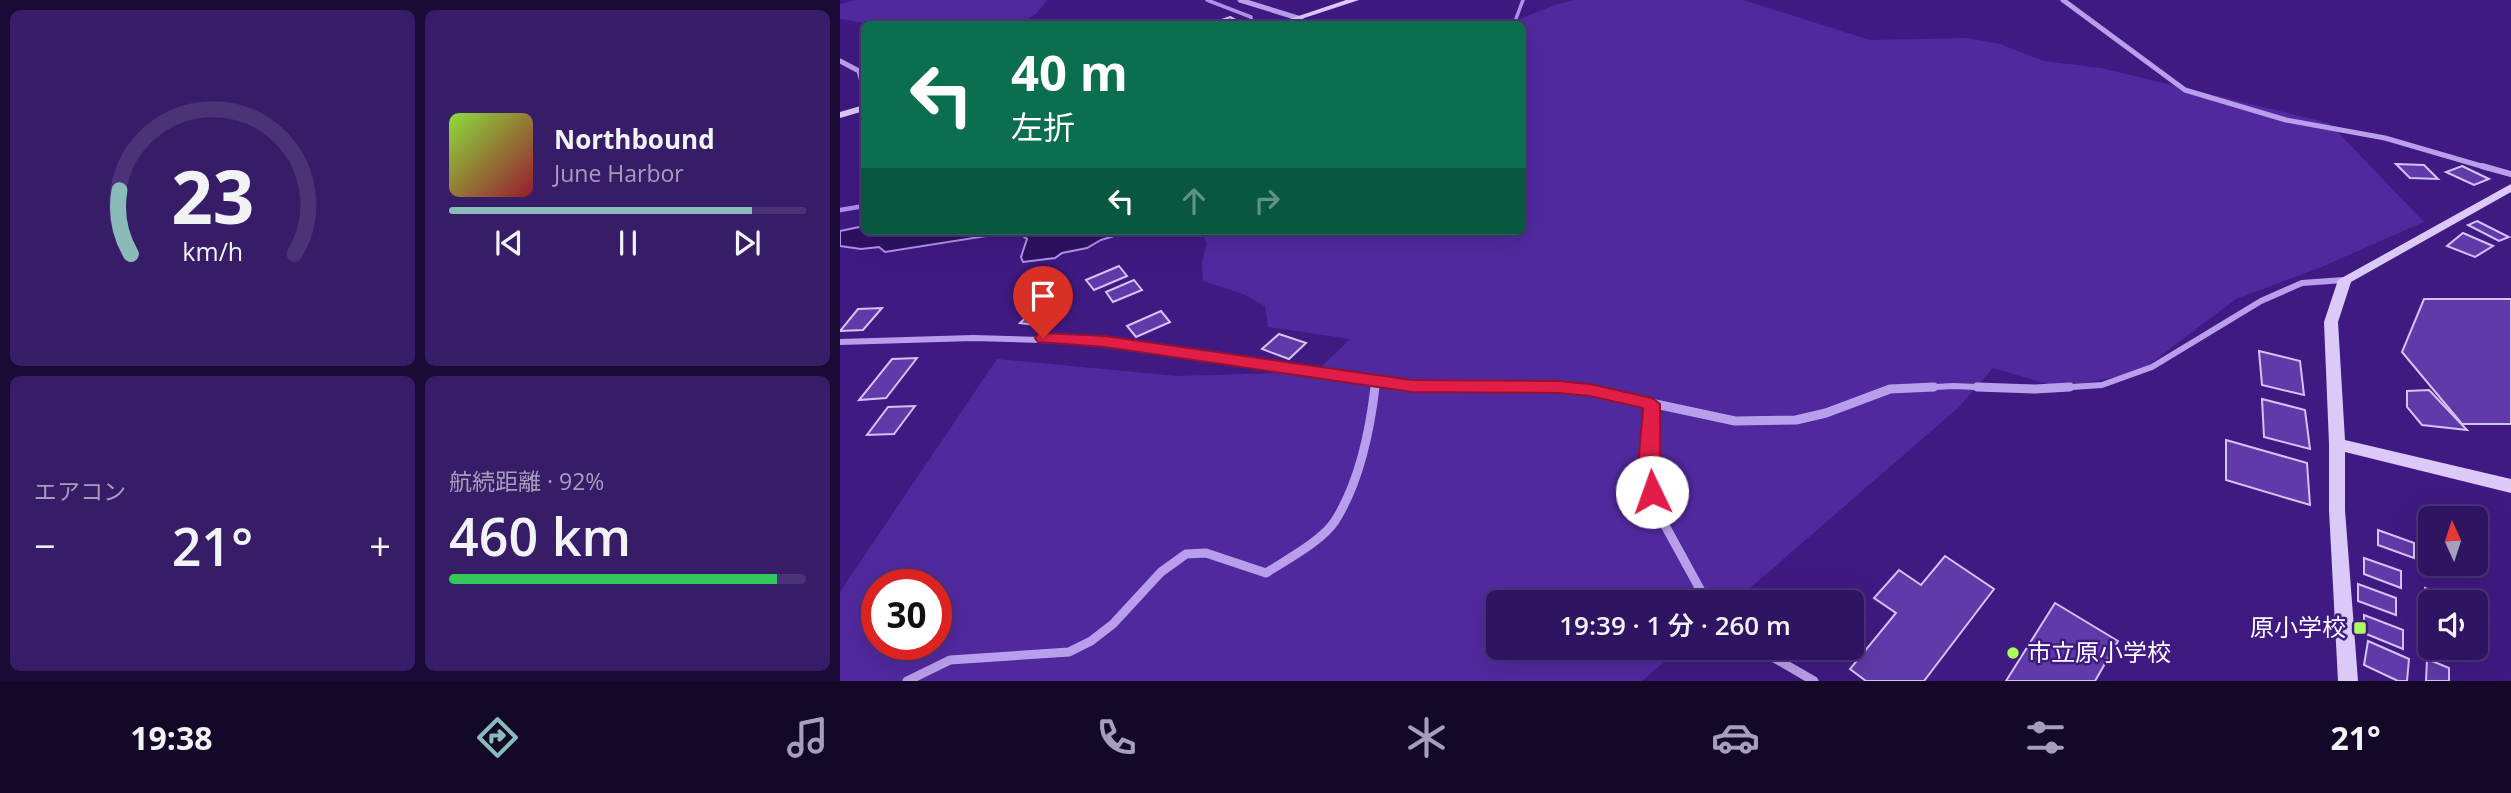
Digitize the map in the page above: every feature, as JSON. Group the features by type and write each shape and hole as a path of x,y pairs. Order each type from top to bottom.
{"street":[{"path":"1240,0 1301,19"},
{"path":"1292,21 1355,0"},
{"path":"2063,0 2185,90 2286,120 2385,138 2511,174"},
{"path":"840,61 859,71 861,78"},
{"path":"840,115 861,109"},
{"path":"840,342 973,338 1105,342 1412,386 1558,387 1590,390 1735,421 1797,420 1826,413 1890,389 1953,386 2035,389 2102,386 2152,367 2261,301 2302,283 2345,280 2511,187"},
{"path":"2345,280 2331,322 2337,444 2337,510 2348,681"},
{"path":"907,681 950,660 1069,652 1112,624 1161,572 1186,554 1206,553 1266,573 1308,545 1334,522 1370,432 1376,380"},
{"path":"1652,404 1649,477 1655,507 1700,590"},
{"path":"2337,444 2511,486"},
{"path":"1778,660 1814,681"}],"shaded area":[{"path":"856,0 1047,0 1036,14 1023,21 861,22 840,19 840,4"},
{"path":"1575,0 1743,0 1870,40 1967,38 2000,44 2044,61 2101,68 2329,123 2424,222 2319,268 2236,299 2139,372 2061,388 1993,368 1959,407 1748,590 1486,590 1486,660 1667,660 1642,681 840,681 840,592 997,359 1177,376 1316,372 1350,339 1268,327 1265,306 1243,294 1203,281 1202,261 1207,243 1202,235 1526,235 1526,21 1514,21 1557,4"},
{"path":"861,227 861,235 992,235 885,252 879,247 861,249 840,246 840,231"},
{"path":"1021,235 1117,235 1087,248 1062,253 1055,258 1023,262 1021,257 1027,239"}],"building":[{"path":"1230,17 1237,21 1219,21"},
{"path":"2396,164 2424,165 2438,179 2410,178"},
{"path":"2462,166 2489,179 2474,185 2446,172"},
{"path":"2477,221 2509,237 2499,241 2468,225"},
{"path":"2463,233 2493,246 2475,257 2447,246"},
{"path":"1119,266 1127,276 1094,290 1086,280"},
{"path":"1134,280 1142,290 1113,302 1106,292"},
{"path":"2424,299 2511,299 2511,424 2462,424 2402,352"},
{"path":"882,308 863,330 840,331 858,309"},
{"path":"1036,308 1066,311 1051,327 1020,323"},
{"path":"1161,311 1170,322 1136,337 1127,326"},
{"path":"1279,334 1306,343 1289,359 1262,349"},
{"path":"2259,351 2300,361 2304,395 2262,385"},
{"path":"917,358 886,398 859,400 892,359"},
{"path":"2429,390 2467,430 2422,425 2407,407 2407,391"},
{"path":"2262,399 2305,410 2310,449 2264,437"},
{"path":"915,406 894,434 867,435 888,407"},
{"path":"2226,440 2307,463 2310,505 2226,480"},
{"path":"2378,530 2414,543 2414,558 2378,545"},
{"path":"1945,556 1994,589 1924,681 1866,681 1850,669 1857,660 1864,660 1864,652 1896,613 1874,598 1899,570 1921,585"},
{"path":"2364,558 2401,571 2401,588 2364,574"},
{"path":"2358,584 2396,598 2396,615 2358,601"},
{"path":"2055,603 2118,641 2095,681 2006,681"},
{"path":"2364,615 2403,630 2403,649 2364,633"},
{"path":"2368,641 2409,659 2407,681 2398,681 2364,665"},
{"path":"2427,660 2449,668 2449,681 2426,681"}],"waterway":[{"path":"1207,0 1251,17 1252,21"},
{"path":"1515,21 1523,0"},
{"path":"840,210 861,206"}],"place":[{"name":"原小学校","path":"2360,628"},
{"name":"市立原小学校","path":"2013,653"}],"route":[{"path":"1043,338 1105,342 1412,386 1558,387 1590,390 1652,404 1649,477 1652,492"}]}
